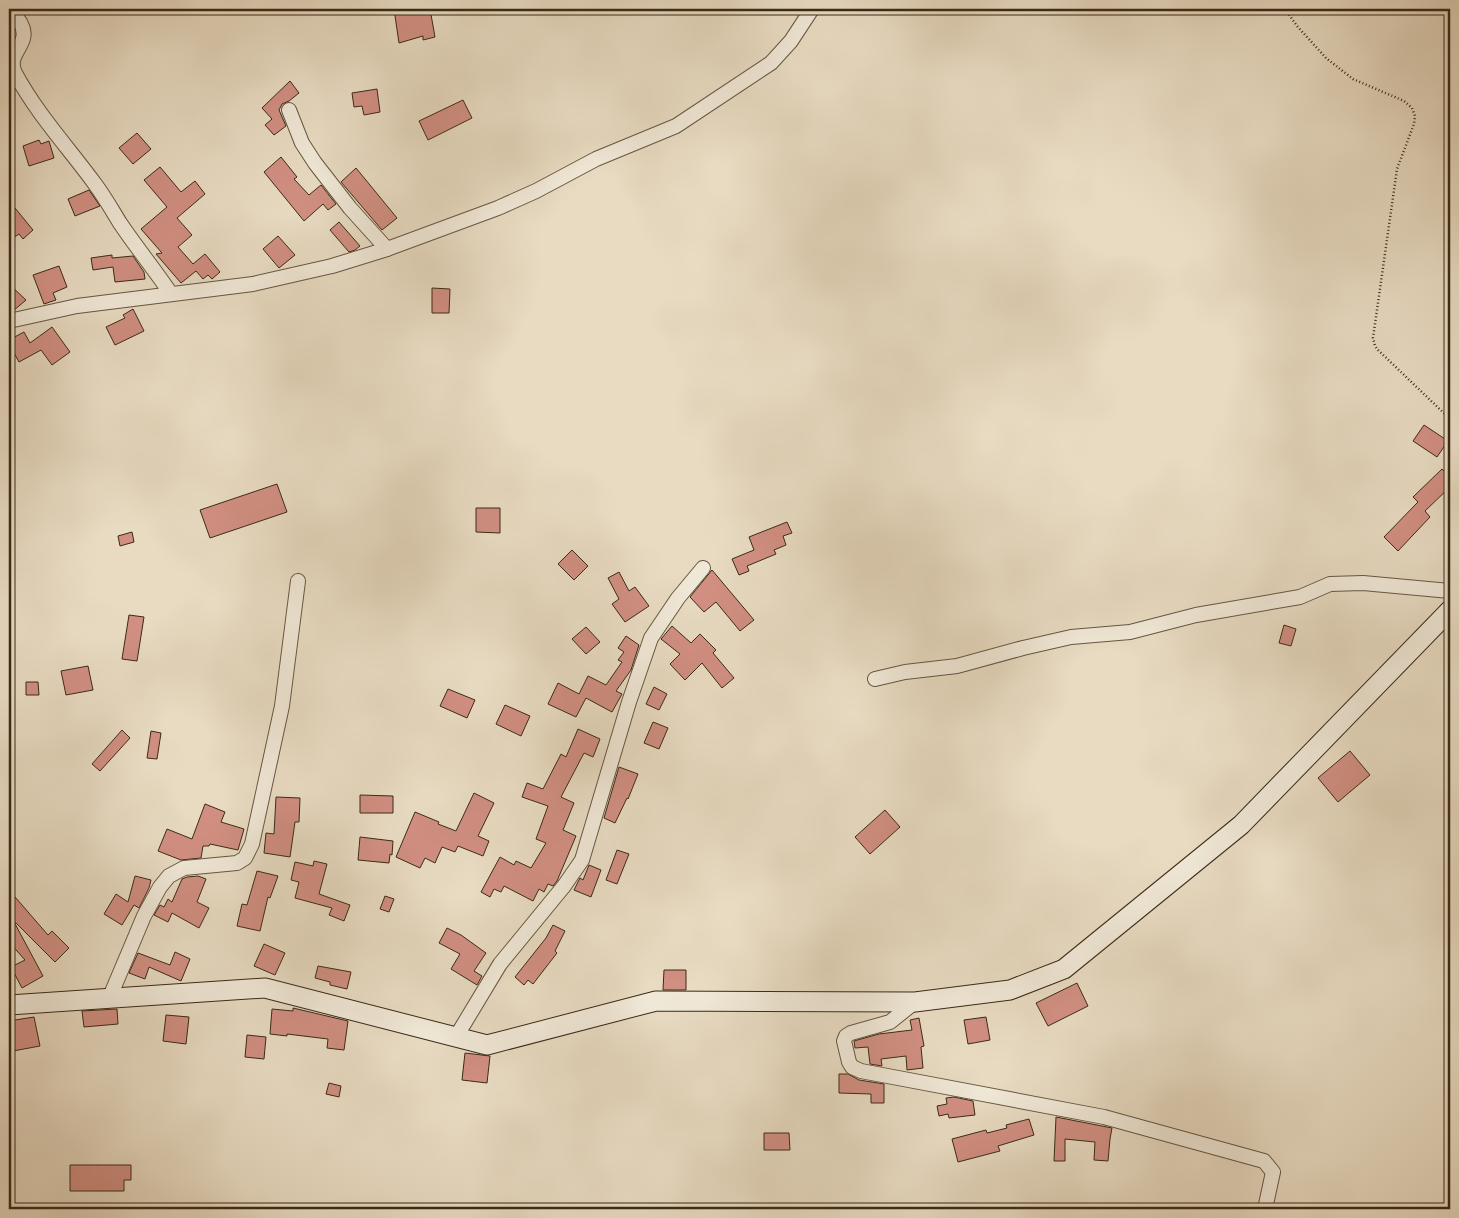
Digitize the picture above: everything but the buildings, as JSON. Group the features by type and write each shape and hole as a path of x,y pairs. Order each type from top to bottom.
{"street":[{"path":"9,9 20,22 24,37 13,57 12,64 16,73 45,120 96,186 171,294"},
{"path":"9,321 77,306 253,284 332,266 387,249 498,208 536,191 596,159 676,126 771,63 791,41 812,9"},
{"path":"289,110 302,143 315,163 350,208 387,249"},
{"path":"456,1038 500,964 564,886 582,860 629,702 652,638 678,598 703,568"},
{"path":"109,999 144,916 160,887 169,876 184,868 237,863 245,858 252,844 282,706 298,582"},
{"path":"875,679 905,672 957,666 1070,637 1130,632 1196,615 1300,597 1330,584 1363,583 1450,591"},
{"path":"9,1005 265,988 487,1045 656,1001 915,1002 1010,990 1064,968 1241,825 1450,610"},
{"path":"915,1002 890,1022 846,1036 844,1040 852,1067 860,1071 1104,1118 1264,1161 1274,1172 1264,1209"}],"path":[{"path":"1285,9 1297,26 1326,58 1353,79 1404,101 1412,108 1415,116 1414,124 1397,169 1373,338 1378,350 1450,419"}]}
